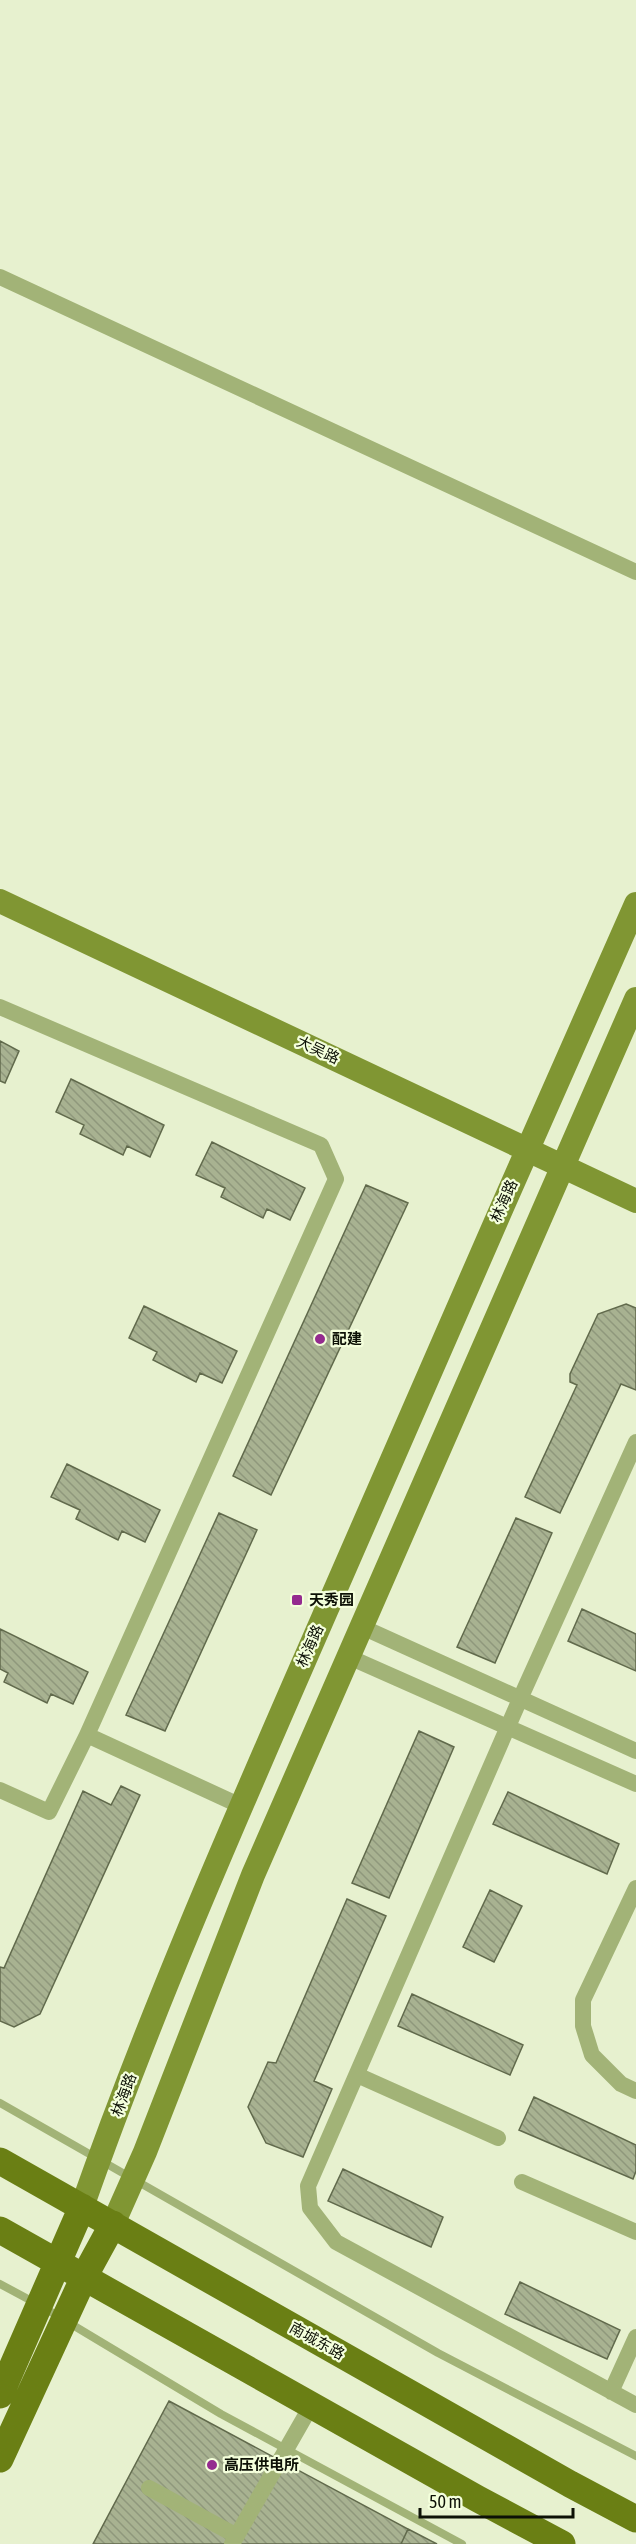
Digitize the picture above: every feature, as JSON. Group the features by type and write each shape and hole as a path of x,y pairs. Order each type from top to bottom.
{"main road":[{"name":"大吴路","path":"0,901 636,1202"},
{"name":"林海路","path":"0,2395 41,2306 82,2207 177,1958 241,1806 636,904"},
{"path":"0,2458 84,2277 113,2224 134,2178 253,1875 561,1166 636,999"},
{"name":"南城东路","path":"0,2161 570,2484 636,2519"},
{"path":"0,2230 311,2406 562,2544"}],"street":[{"path":"0,277 636,572"},
{"path":"0,1007 321,1145 336,1179 87,1735 50,1812 0,1790"},
{"path":"636,1444 520,1699 308,2186 310,2208 336,2242 636,2405"},
{"path":"362,1627 636,1751"},
{"path":"349,1657 636,1784"},
{"path":"87,1735 241,1806"},
{"path":"636,1888 583,2000 583,2026 592,2055 621,2084 636,2091"},
{"path":"357,2075 498,2138"},
{"path":"522,2182 636,2232"},
{"path":"611,2392 636,2337"},
{"path":"149,2488 235,2540 311,2406"}],"lane":[{"path":"0,2103 438,2353 636,2456"},
{"path":"0,2284 41,2306 221,2414 462,2544"}],"building":[{"path":"0,1041 19,1051 5,1083 0,1081"},
{"path":"71,1079 164,1125 150,1157 127,1146 123,1155 80,1134 84,1125 56,1112"},
{"path":"212,1142 305,1188 290,1220 267,1209 263,1218 221,1197 225,1188 196,1175"},
{"name":"配建","path":"366,1185 408,1203 271,1495 233,1476"},
{"path":"626,1304 636,1308 636,1390 621,1384 560,1513 525,1497 577,1385 570,1382 570,1374 598,1314"},
{"path":"144,1306 237,1351 222,1383 200,1373 196,1382 153,1360 157,1352 129,1338"},
{"path":"67,1464 160,1510 145,1542 122,1531 118,1540 76,1519 80,1510 51,1497"},
{"path":"219,1513 257,1530 165,1731 126,1715"},
{"path":"516,1518 552,1533 495,1663 457,1647"},
{"path":"582,1609 636,1634 636,1671 568,1641"},
{"path":"0,1629 88,1672 73,1704 51,1694 47,1703 4,1682 8,1673 0,1669"},
{"path":"419,1731 454,1747 389,1898 352,1883"},
{"path":"121,1786 140,1795 40,2014 14,2027 0,2021 0,1967 4,1968 83,1791 111,1805"},
{"path":"508,1792 619,1844 607,1874 493,1824"},
{"path":"490,1890 522,1906 494,1962 463,1947"},
{"path":"347,1899 386,1916 314,2081 332,2089 303,2157 266,2143 248,2107 268,2062 276,2063"},
{"path":"412,1994 523,2045 510,2075 398,2026"},
{"path":"534,2097 636,2145 636,2171 633,2179 519,2130"},
{"path":"343,2169 443,2217 431,2247 328,2201"},
{"path":"520,2282 620,2330 607,2359 505,2314"},
{"name":"高压供电所","path":"169,2401 408,2529 401,2544 93,2544"},
{"path":"408,2529 437,2544 401,2544"}],"place":[{"name":"配建","path":"320,1339"},
{"name":"天秀园","path":"297,1600"},
{"name":"高压供电所","path":"212,2465"}]}
